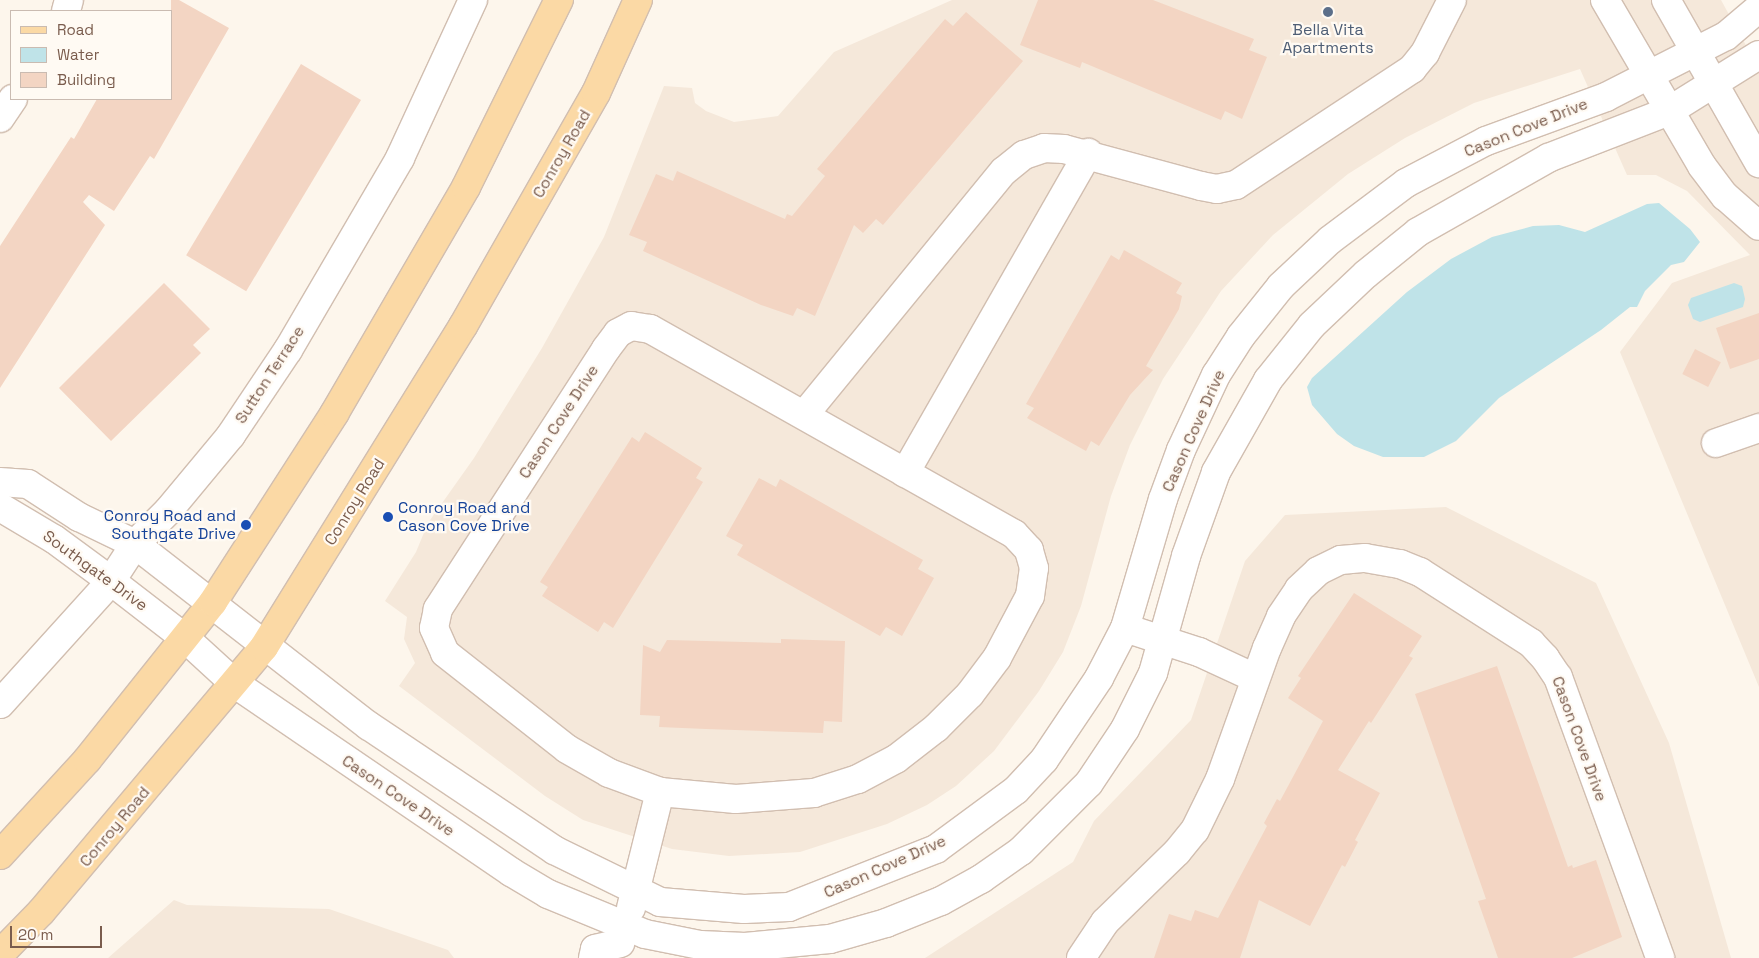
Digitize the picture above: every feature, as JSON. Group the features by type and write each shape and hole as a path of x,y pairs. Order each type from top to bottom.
{"main road":[{"path":"0,855 87,760 186,639 213,602 334,414 462,195 559,0"},
{"name":"Conroy Road","path":"0,954 41,912 264,647 468,317 596,93 638,0"}],"street":[{"name":"Sutton Terrace","path":"0,704 111,581 135,544 168,512 231,435 288,350 400,158 473,0"},
{"path":"804,415 1004,171 1024,155 1044,148 1088,153 1201,186 1218,189 1236,185 1412,69 1425,53 1452,0"},
{"path":"1605,0 1702,166 1725,196 1759,226"},
{"path":"1666,0 1759,163"},
{"name":"Cason Cove Drive","path":"213,602 264,647 426,767 554,850 660,902 699,907 788,907 936,849 1016,790 1044,760 1099,678 1125,628 1181,450 1216,376 1241,336 1281,286 1330,240 1406,183 1486,141 1606,97 1726,36 1759,8"},
{"name":"Cason Cove Drive","path":"186,639 234,683 510,872 626,943 647,935 700,945 788,945 830,939 886,923 941,901 1021,851 1089,783 1125,729 1153,673 1164,640 1186,556 1216,472 1268,380 1312,325 1366,274 1427,228 1548,158 1669,111 1759,55"},
{"path":"0,118 12,100"},
{"path":"905,473 1088,153"},
{"name":"Cason Cove Drive","path":"640,326 650,329 905,473 1014,534 1029,550 1032,559 1034,568 1030,596 996,658 970,694 936,728 896,758 858,779 814,793 776,797 736,799 660,792 609,773 567,749 444,652 434,628 438,609 606,349 623,329 640,326"},
{"path":"1716,444 1759,428"},
{"name":"Southgate Drive","path":"0,482 28,484 79,517 135,544 213,602"},
{"name":"Southgate Drive","path":"0,507 54,539 186,639"},
{"name":"Cason Cove Drive","path":"1081,958 1105,922 1177,852 1195,830 1220,779 1255,678 1281,616 1299,589 1318,571 1340,560 1383,560 1420,572 1531,643 1558,677 1660,958"},
{"path":"1125,628 1164,640 1255,678"},
{"path":"593,958 595,949 626,943 636,891 660,792"}],"shaded area":[{"name":"Bella Vita Apartments","path":"952,0 1721,0 1759,69 1759,687 1620,352 1672,283 1750,255 1687,191 1656,175 1627,175 1580,69 1474,103 1405,138 1348,174 1273,235 1221,291 1163,379 1130,445 1111,496 1081,606 1063,652 1039,691 994,751 956,786 927,805 887,824 800,852 729,856 672,849 583,820 545,796 399,686 415,663 404,639 407,617 385,601 416,552 428,523 474,458 542,348 604,237 664,86 692,88 695,103 706,111 734,122 778,116 834,52"},
{"path":"1446,507 1596,583 1669,743 1731,958 925,958 1073,862 1094,821 1191,720 1245,561 1285,515"},
{"path":"174,900 187,905 329,909 448,950 454,958 108,958"}],"water":[{"path":"1659,203 1690,229 1700,242 1684,262 1671,265 1645,291 1637,307 1630,307 1601,330 1499,398 1456,441 1424,457 1383,457 1354,446 1337,434 1312,405 1307,387 1312,378 1407,292 1451,259 1492,237 1533,226 1559,225 1585,232 1647,204"},
{"path":"1734,283 1742,286 1745,299 1743,307 1700,322 1693,319 1688,305 1691,298"}],"building":[{"path":"171,0 179,0 229,28 154,159 150,156 114,211 89,195 83,202 105,225 0,388 0,246 71,137 74,139 96,100 172,100"},
{"path":"1038,0 1153,0 1254,39 1249,50 1267,57 1242,119 1225,111 1221,120 1082,62 1080,68 1020,45"},
{"path":"966,12 1023,61 883,225 876,219 863,233 854,225 815,316 797,308 793,316 761,305 643,251 647,242 629,235 656,174 673,181 677,171 785,219 787,214 792,216 825,176 817,169 945,19 953,26"},
{"path":"301,64 361,100 246,291 186,255"},
{"path":"1124,250 1182,283 1176,293 1182,296 1179,309 1146,366 1153,370 1130,395 1099,446 1091,441 1086,451 1027,418 1034,408 1026,404 1111,255 1119,260"},
{"path":"164,283 210,329 193,345 201,353 111,441 59,388"},
{"path":"1759,313 1759,359 1730,369 1716,328"},
{"path":"1695,349 1721,362 1708,387 1682,374"},
{"path":"645,432 702,468 696,478 703,482 613,628 604,622 598,632 542,596 548,587 540,582 632,437 639,442"},
{"path":"759,478 776,487 780,479 923,560 918,569 934,578 902,636 886,627 880,636 737,555 743,545 726,536"},
{"path":"1354,593 1422,636 1409,656 1413,658 1371,723 1369,721 1338,770 1380,793 1355,840 1358,842 1345,867 1342,865 1310,926 1259,900 1240,958 1154,958 1169,914 1191,921 1195,910 1218,918 1267,826 1264,823 1277,799 1280,801 1323,721 1288,698 1301,678 1298,676"},
{"path":"781,639 845,641 842,722 824,721 823,733 706,729 659,727 660,716 640,715 643,645 660,652 667,640 781,643"},
{"path":"1497,666 1568,867 1572,865 1573,868 1596,860 1622,937 1572,958 1498,958 1478,901 1486,899 1415,694"}],"place":[{"name":"Bella Vita Apartments","path":"1328,12"},
{"name":"Conroy Road and Cason Cove Drive","path":"388,517"},
{"name":"Conroy Road and Southgate Drive","path":"246,525"}]}
